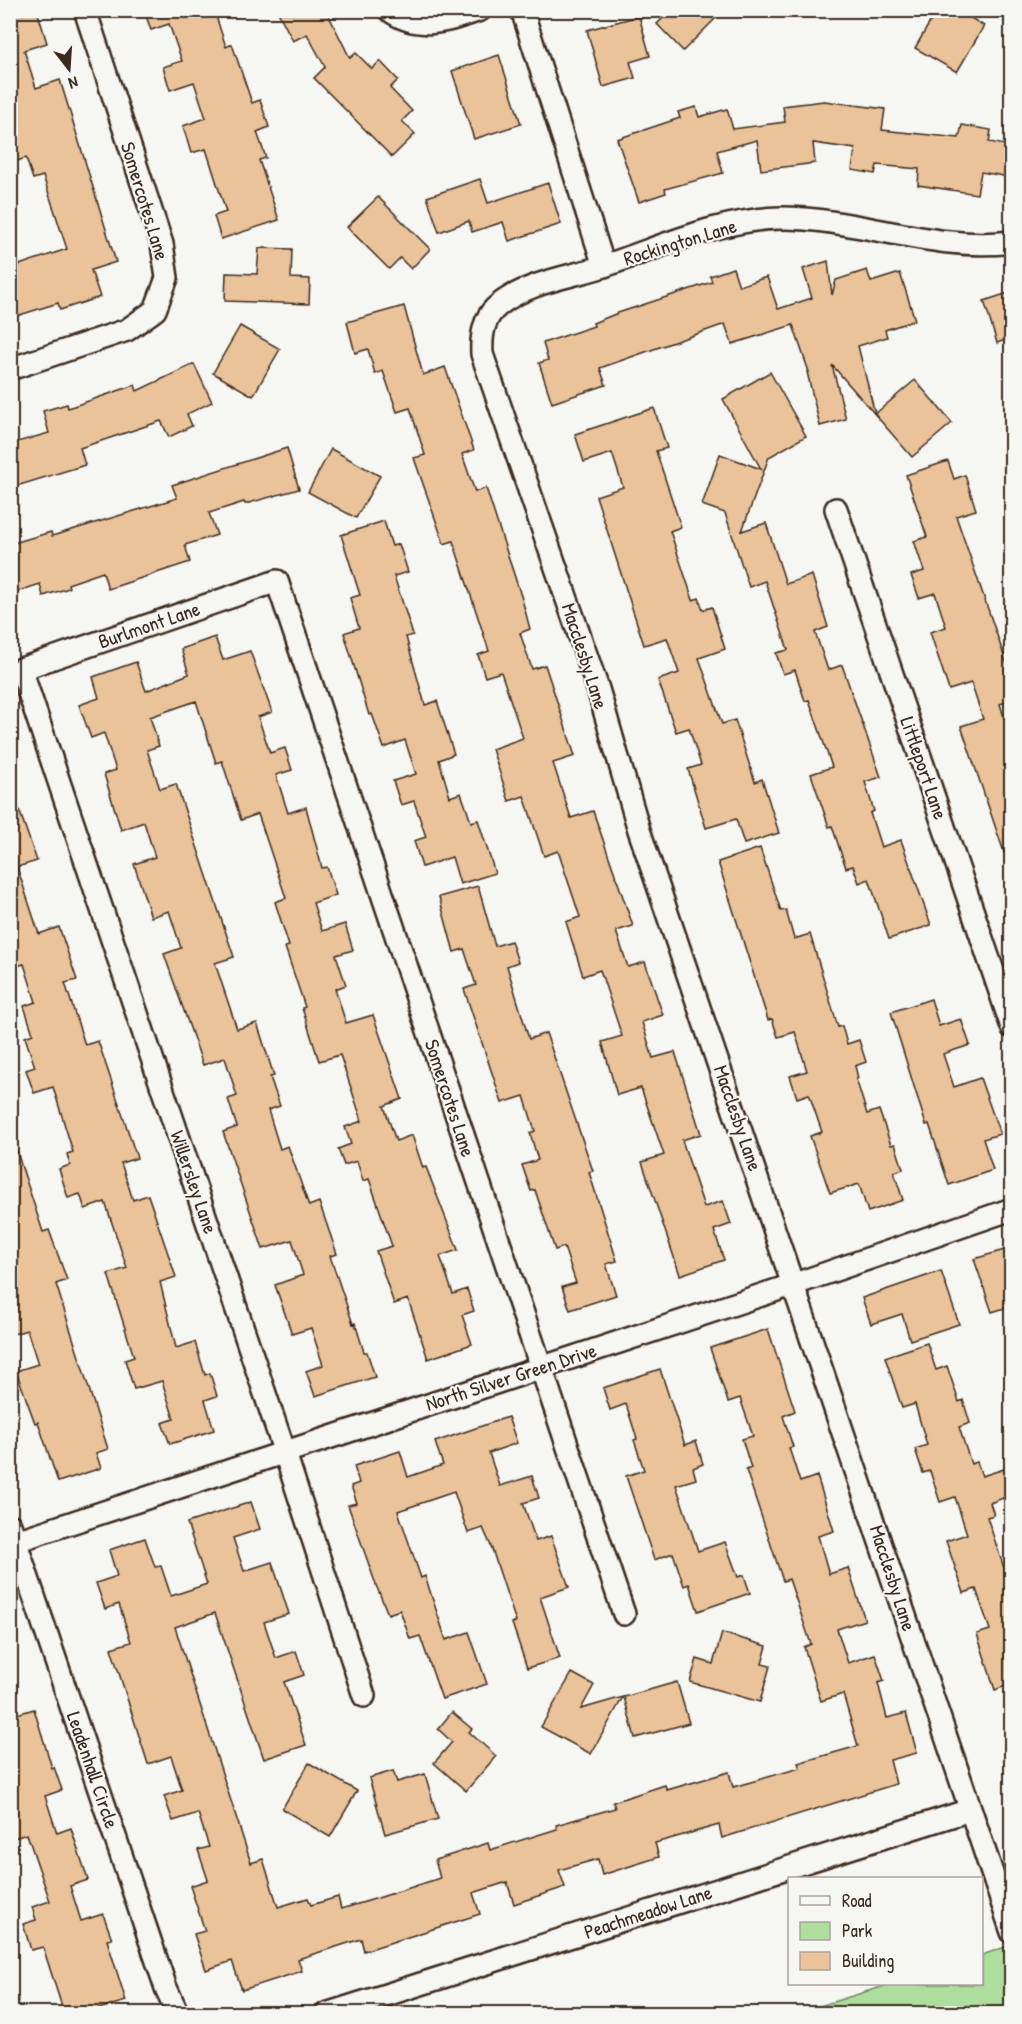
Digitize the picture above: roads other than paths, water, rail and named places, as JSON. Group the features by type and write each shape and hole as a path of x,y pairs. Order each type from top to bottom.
{"street":[{"name":"Somercotes Lane","path":"10,369 127,330 155,310 167,279 162,244 85,10"},
{"path":"389,10 402,20 425,24 480,10"},
{"path":"522,10 604,266"},
{"name":"Rockington Lane","path":"498,305 527,290 701,232 752,221 779,218 832,222 956,243 1011,242"},
{"name":"Macclesby Lane","path":"498,305 481,330 482,354 598,689 639,830 795,1284 1011,1932"},
{"name":"Littleport Lane","path":"836,509 1011,1027"},
{"name":"Somercotes Lane","path":"277,581 624,1614"},
{"name":"Burlmont Lane","path":"21,669 277,581"},
{"name":"Willersley Lane","path":"21,669 285,1453 364,1696"},
{"name":"North Silver Green Drive","path":"12,1536 285,1453 540,1366 795,1284 1011,1209"},
{"name":"Leadenhall Circle","path":"12,1536 166,1988 178,2013"},
{"name":"Peachmeadow Lane","path":"326,2013 970,1810"}]}
